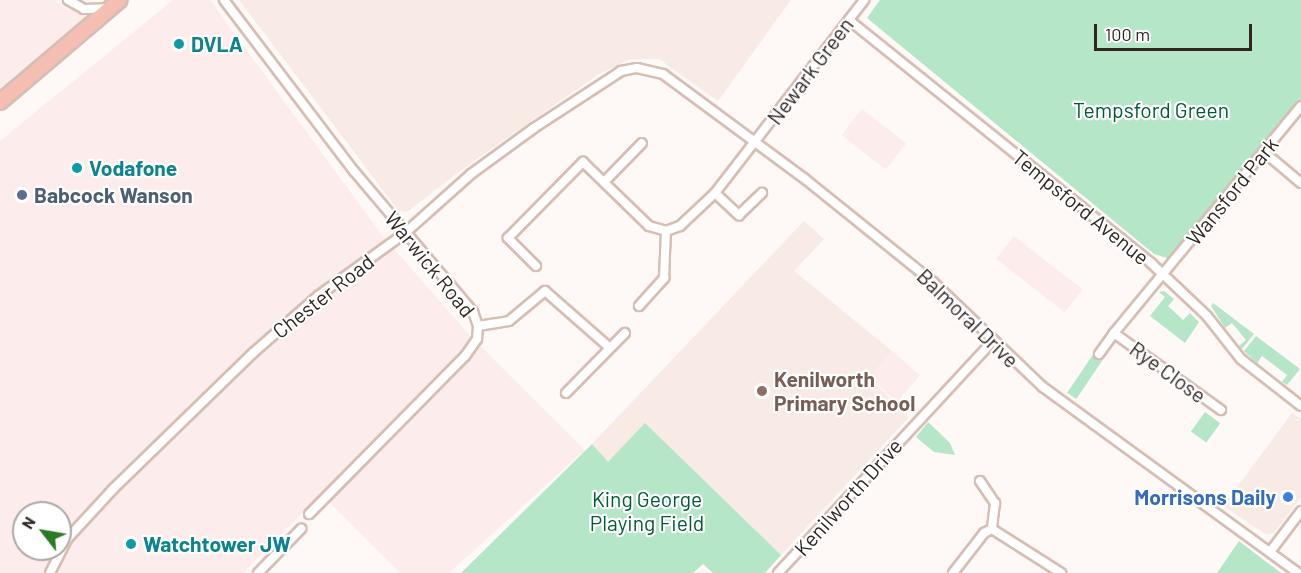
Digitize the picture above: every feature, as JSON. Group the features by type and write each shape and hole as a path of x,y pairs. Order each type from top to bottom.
{"main road":[{"path":"0,102 109,8"}],"street":[{"path":"68,0 84,9 109,8"},
{"name":"Warwick Road","path":"224,0 405,233 473,312 478,326 472,348 309,514"},
{"name":"Newark Green","path":"666,231 680,226 716,193 864,0"},
{"name":"Tempsford Avenue","path":"849,20 1163,276 1207,316 1241,359 1301,406"},
{"name":"Chester Road","path":"50,573 68,538 113,489 253,352 345,273 405,233 471,174 534,128 621,71 637,68"},
{"name":"Balmoral Drive","path":"637,68 663,74 755,143 910,262 992,342 1050,392 1298,573"},
{"name":"Wansford Park","path":"1163,276 1301,106"},
{"path":"604,182 642,142"},
{"path":"1264,152 1301,183"},
{"path":"536,266 508,238 583,162 649,226 666,231 664,278 639,306"},
{"path":"716,193 739,215 762,193"},
{"name":"Rye Close","path":"1099,354 1163,276"},
{"path":"478,326 509,321 545,291 609,348"},
{"path":"566,393 625,333"},
{"name":"Rye Close","path":"1114,333 1221,410"},
{"name":"Kenilworth Drive","path":"778,573 992,342"},
{"path":"980,481 995,503 992,529"},
{"path":"1270,552 1301,511"},
{"path":"258,573 301,529"},
{"path":"952,573 984,533 992,529"},
{"path":"992,529 1061,573"}],"shaded area":[{"path":"0,0 54,0 67,9 88,14 0,92"},
{"path":"173,0 210,0 381,234 472,338 585,450 449,573 400,573 321,494 243,573 0,573 0,141"},
{"path":"239,0 791,0 718,101 659,59 631,59 599,74 460,171 407,212 398,210"},
{"path":"862,109 906,143 886,169 842,135"},
{"name":"Kenilworth Primary School","path":"804,221 824,239 794,271 892,351 869,378 909,417 781,555 646,424 607,463 592,444"},
{"path":"1014,236 1083,290 1065,312 996,259"},
{"path":"892,351 920,375 897,402 869,377"},
{"path":"1292,413 1301,419 1301,497 1274,533 1267,535 1223,506"}],"green space":[{"name":"Tempsford Green","path":"880,0 1301,0 1301,99 1170,259 1154,254 867,18"},
{"path":"1164,291 1174,299 1168,306 1183,320 1190,313 1199,322 1185,343 1150,316 1165,297 1159,292"},
{"path":"1213,303 1254,334 1242,349 1239,346 1246,340 1232,323 1225,328 1211,306"},
{"path":"1256,336 1300,369 1287,385 1282,382 1287,375 1262,356 1257,363 1244,351"},
{"path":"1094,353 1103,359 1076,399 1067,393"},
{"path":"1205,412 1220,423 1206,443 1191,431"},
{"path":"928,422 950,443 955,455 934,452 916,437"},
{"name":"King George Playing Field","path":"645,423 781,555 765,573 713,573 703,564 693,573 461,573 592,444 608,462"},
{"path":"1239,541 1281,573 1217,573"}],"place":[{"name":"DVLA","path":"179,44"},
{"name":"Vodafone","path":"77,168"},
{"name":"Babcock Wanson","path":"22,195"},
{"name":"Kenilworth Primary School","path":"762,391"},
{"name":"Morrisons Daily","path":"1288,497"},
{"name":"Watchtower JW","path":"131,544"}]}
